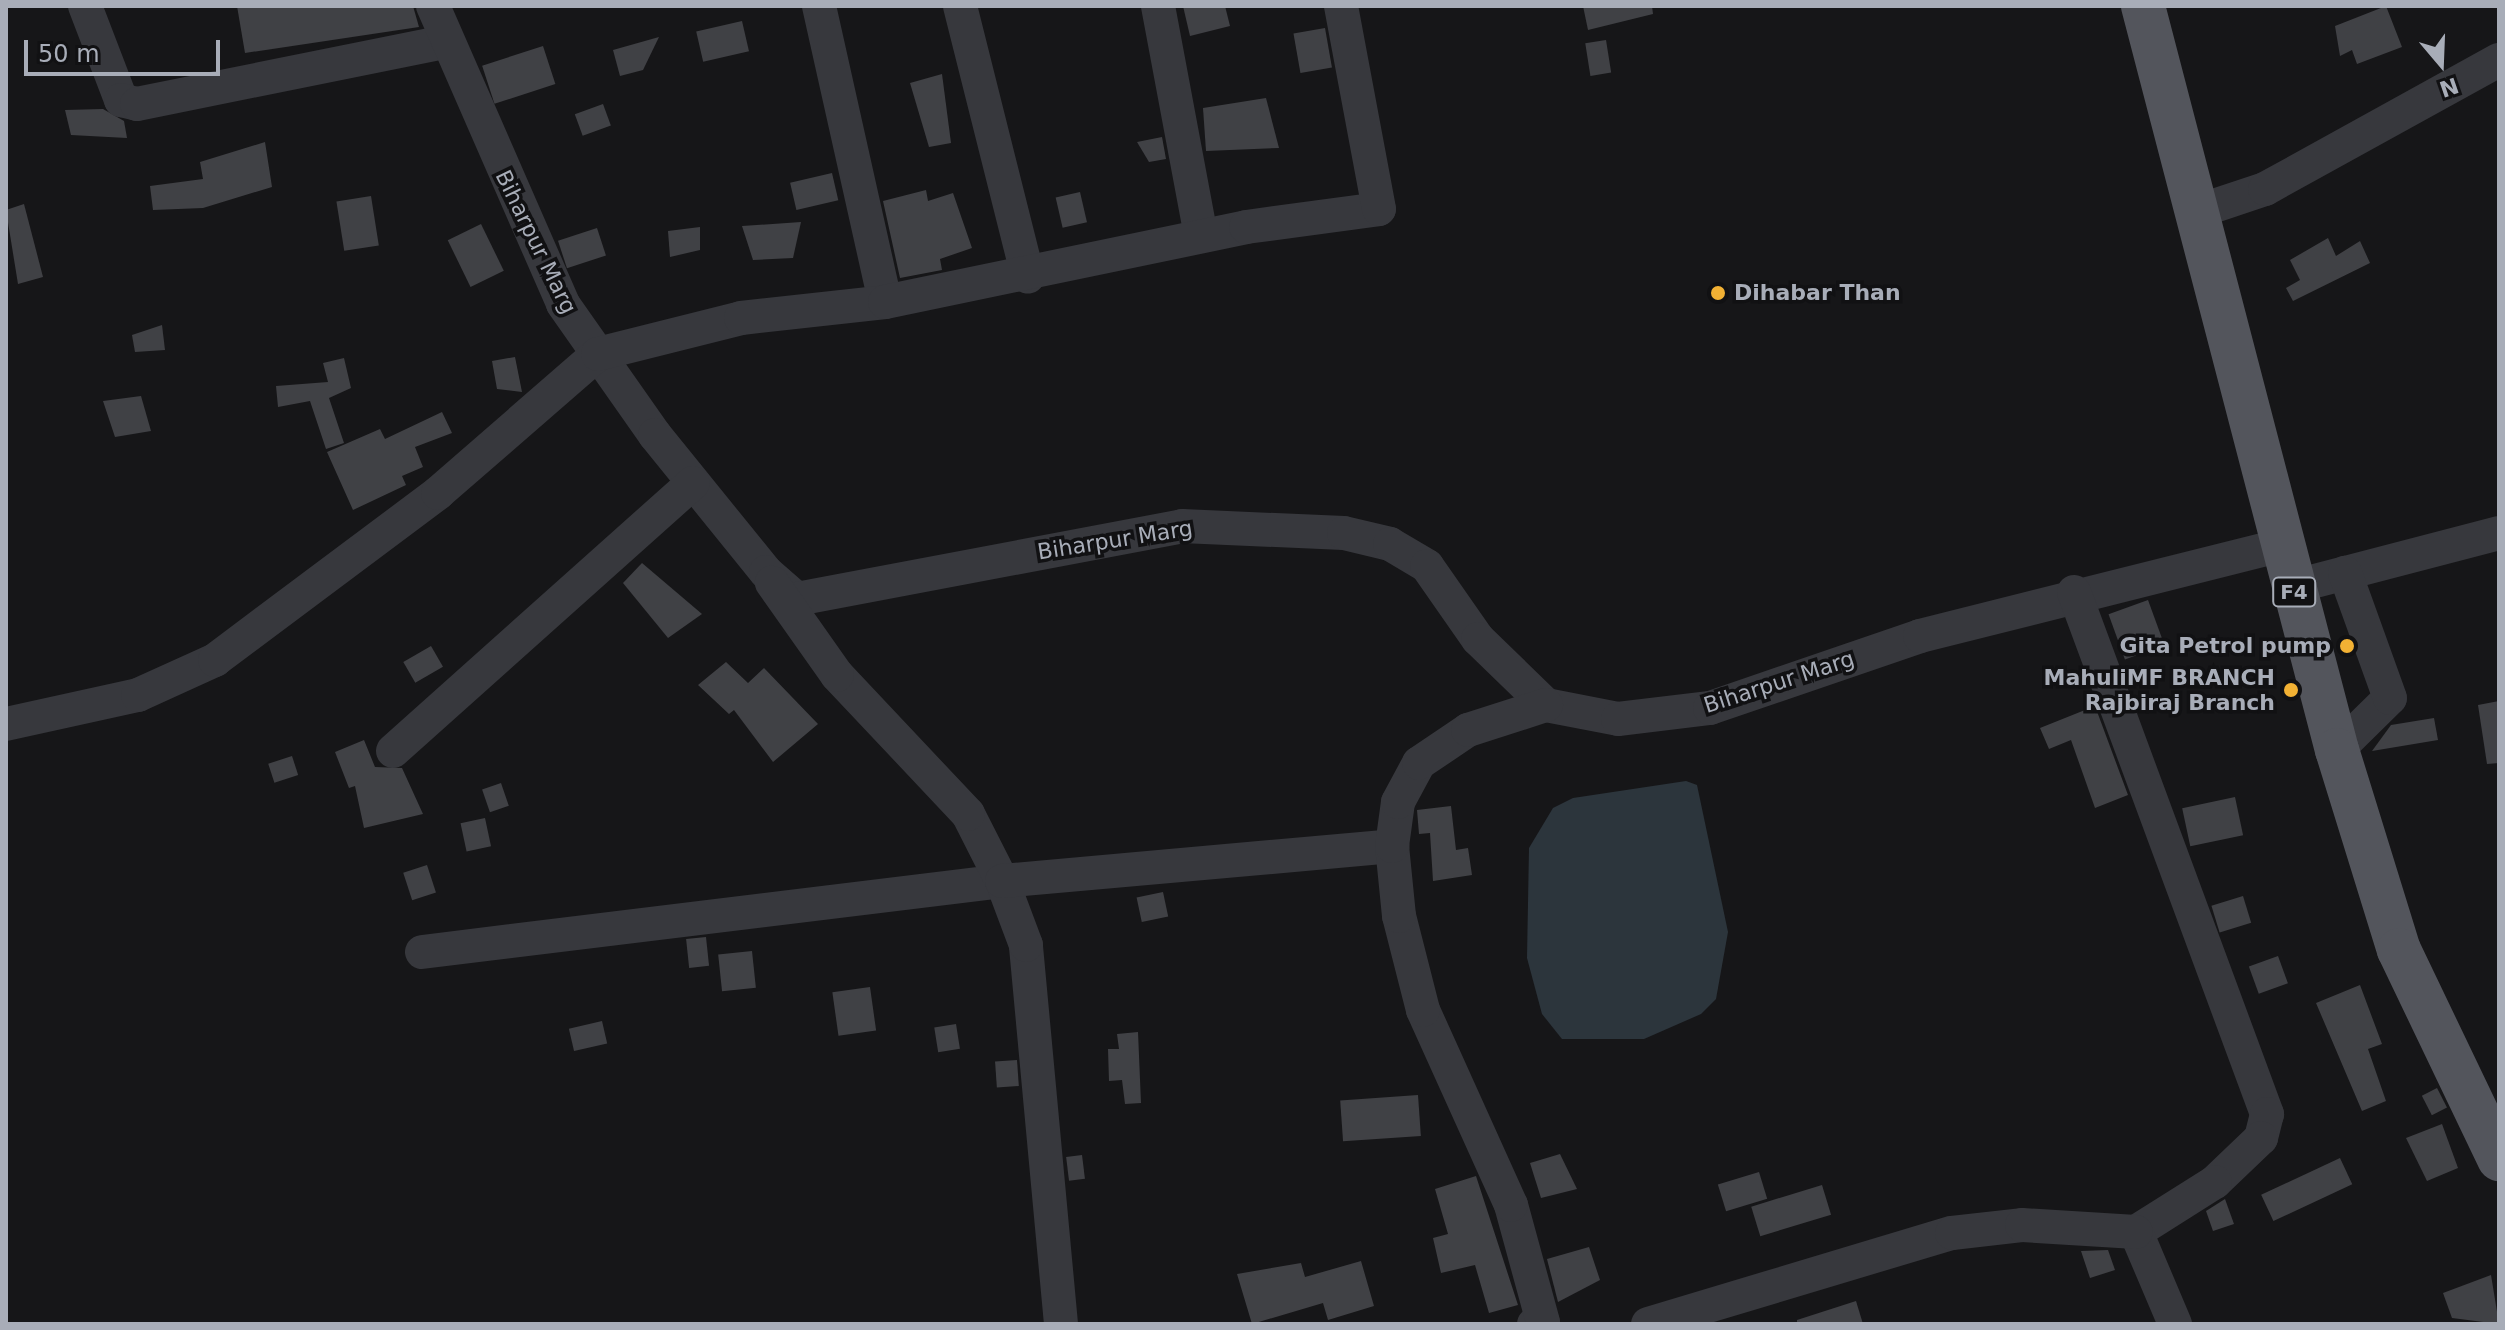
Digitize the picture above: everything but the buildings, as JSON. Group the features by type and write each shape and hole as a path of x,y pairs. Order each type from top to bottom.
{"main road":[{"name":"F4","path":"2143,6 2292,587 2337,750 2399,950 2499,1159"}],"street":[{"path":"85,6 121,100 137,104 444,42"},
{"name":"Biharpur Marg","path":"433,6 444,42 528,236 598,354 693,483 766,572 797,599 1182,526 1344,533 1390,544 1427,566 1478,639 1546,705 1618,719 1710,708 2074,592 2282,545"},
{"path":"819,6 885,302"},
{"path":"960,6 1028,277"},
{"path":"1158,6 1201,236"},
{"path":"6,724 138,695 215,660 426,502 598,354 741,318 885,302 1028,277 1201,236 1379,209 1341,6"},
{"path":"2196,212 2265,189 2499,60"},
{"path":"393,751 693,483"},
{"path":"2292,587 2499,533"},
{"path":"766,572 792,619 837,675 968,814 1002,881 1026,945 1061,1324"},
{"path":"2337,750 2387,708 2390,698 2345,573"},
{"path":"1648,1324 1952,1233 2022,1225 2136,1232 2215,1182 2261,1138 2267,1114 2074,592"},
{"path":"1543,1323 1511,1205 1423,1010 1399,916 1392,846 1398,802 1419,763 1468,730 1546,705"},
{"path":"422,952 1002,881 1392,846"},
{"path":"2136,1232 2175,1324"}],"shaded area":[{"path":"1686,781 1697,785 1728,932 1716,999 1701,1014 1644,1039 1562,1039 1542,1014 1527,958 1529,848 1553,808 1573,798"}],"place":[{"name":"Dihabar Than","path":"1718,293"},
{"name":"Gita Petrol pump","path":"2347,646"},
{"name":"MahuliMF BRANCH Rajbiraj Branch","path":"2291,690"}]}
